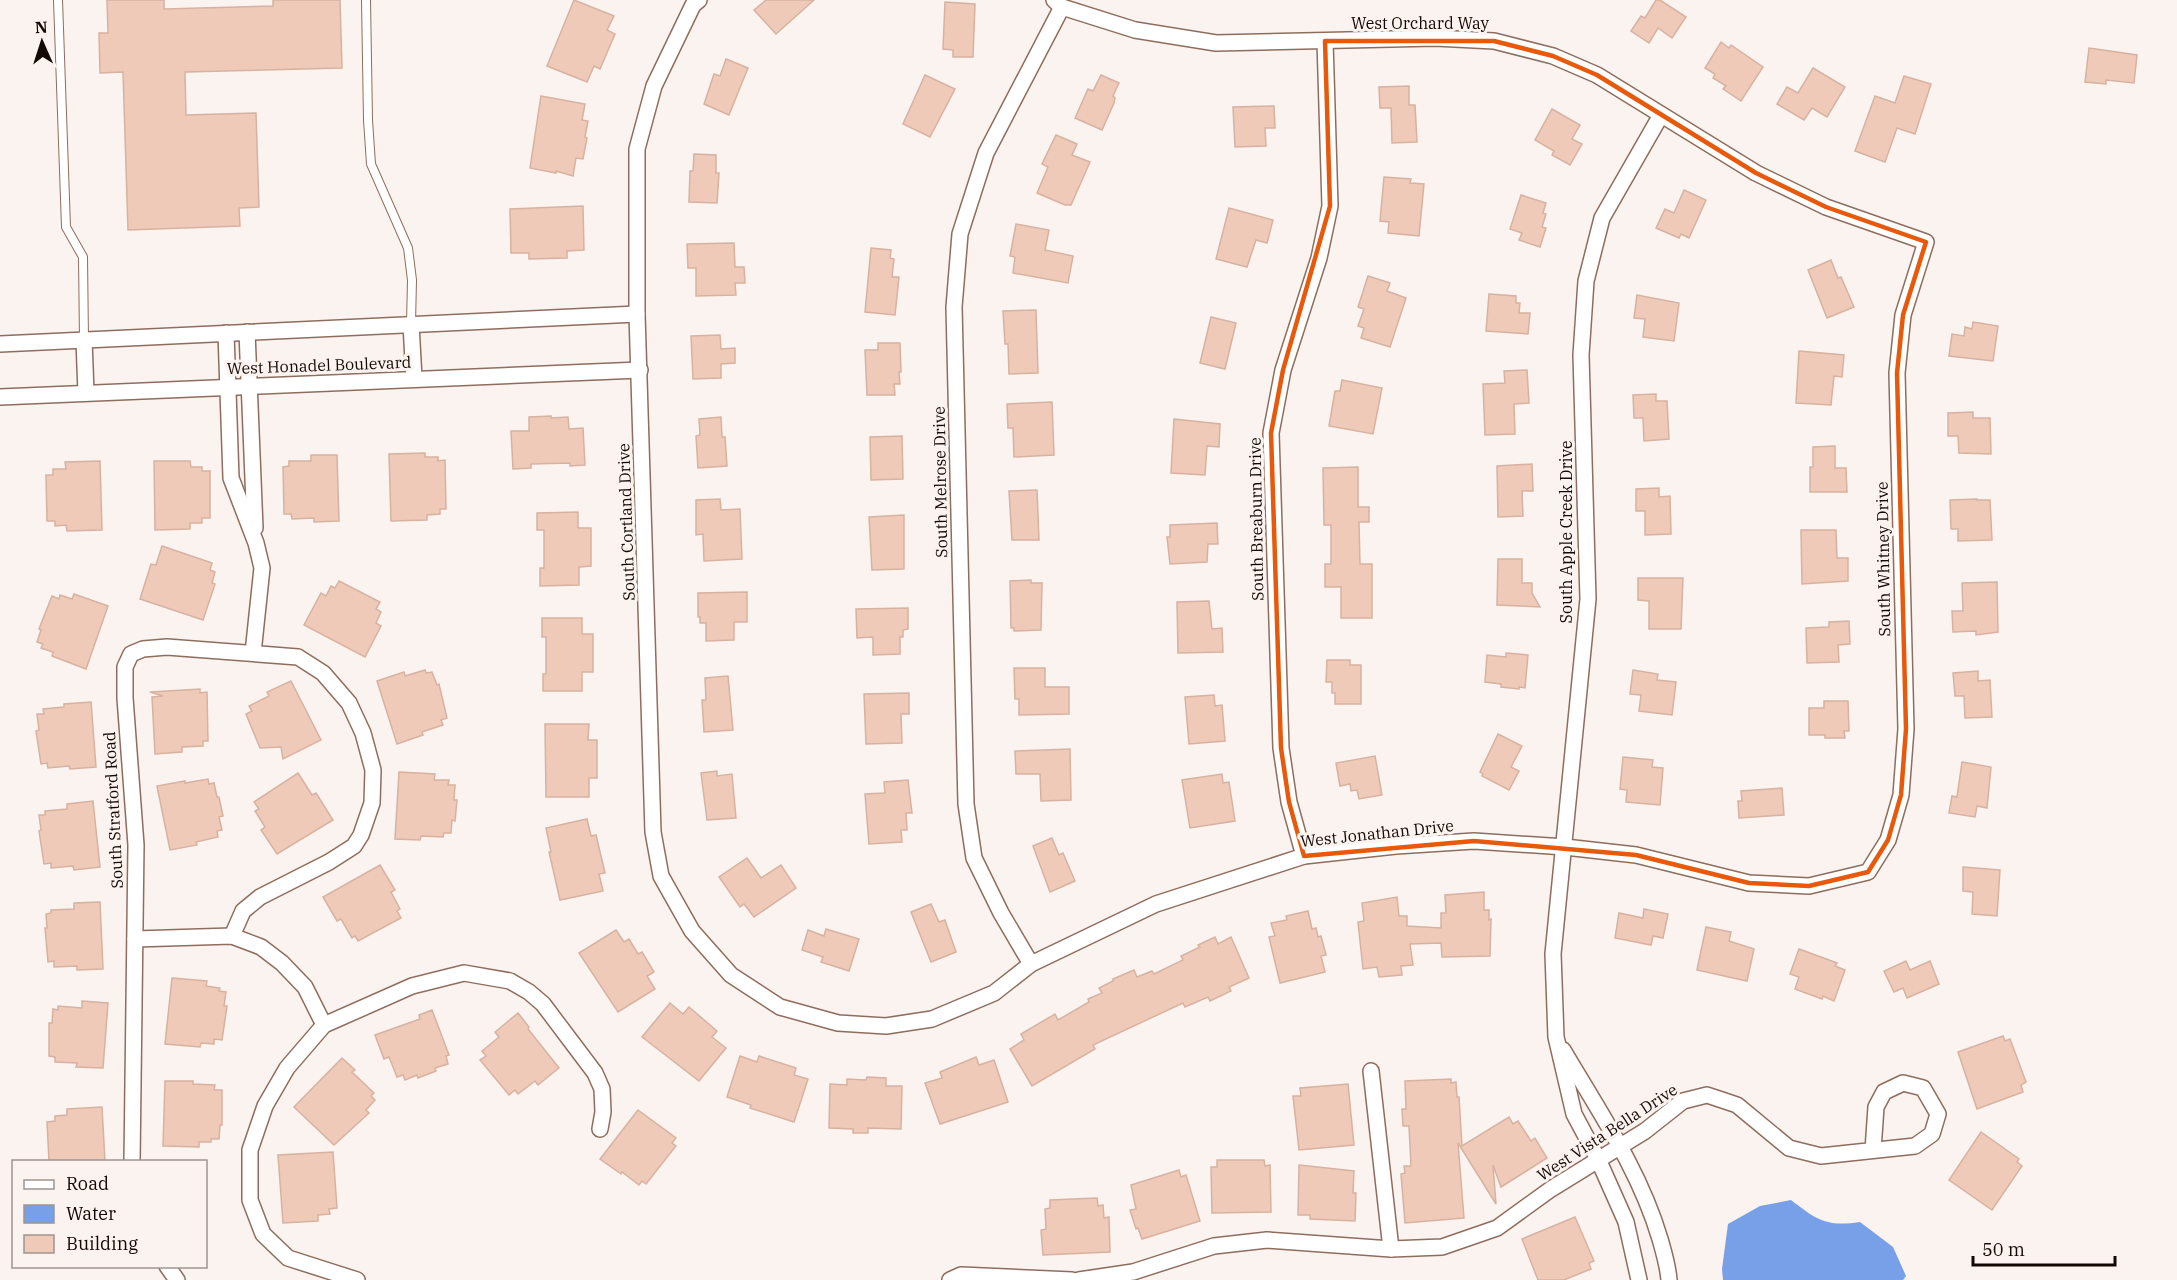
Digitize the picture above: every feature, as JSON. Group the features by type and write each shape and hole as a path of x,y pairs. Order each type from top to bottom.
{"street":[{"name":"South Cortland Drive","path":"699,0 693,5 654,86 637,149 637,314 653,832 662,876 692,931 731,975 780,1007"},
{"name":"West Orchard Way","path":"1058,3 1135,30 1216,43 1435,38 1494,40 1553,56 1597,75 1756,173 1826,207 1926,242"},
{"name":"South Melrose Drive","path":"1031,964 1000,913 975,858 966,804 954,307 960,234 986,153 1058,3"},
{"name":"South Breaburn Drive","path":"1304,856 1289,802 1281,748 1271,434 1283,369 1319,258 1330,206 1325,41"},
{"name":"South Apple Creek Drive","path":"1639,1280 1626,1222 1599,1159 1574,1114 1556,1037 1553,954 1588,599 1581,355 1586,281 1602,218 1661,115"},
{"name":"South Whitney Drive","path":"1868,872 1888,840 1901,795 1906,729 1897,373 1903,315 1926,242"},
{"path":"0,344 637,314"},
{"path":"411,324 414,380"},
{"path":"247,332 255,543"},
{"path":"226,333 231,478 262,568 253,653"},
{"path":"84,340 86,393"},
{"name":"West Honadel Boulevard","path":"0,397 640,370"},
{"name":"South Stratford Road","path":"132,1160 136,845 125,698 125,667 131,654 143,649 167,647 297,657 323,674 349,703 363,733 373,770 372,803 361,835 354,846 329,862 260,897 243,911 232,936"},
{"name":"West Jonathan Drive","path":"780,1007 838,1023 886,1026 932,1019 994,993 1031,964 1156,904 1304,856 1396,846 1474,842 1565,847 1636,855 1749,883 1809,886 1868,872"},
{"path":"135,939 232,936 261,947 282,963 304,987 324,1025"},
{"path":"357,1280 288,1258 263,1234 250,1200 250,1150 265,1106 287,1068 324,1025 412,986 464,973 510,981 529,992 543,1004 595,1073 602,1089 603,1112 600,1129"},
{"name":"South Apple Creek Drive","path":"1556,1037 1620,1146 1651,1207 1669,1280"},
{"path":"1371,1071 1391,1249"},
{"name":"West Vista Bella Drive","path":"1079,1280 1133,1272 1214,1246 1267,1240 1391,1249 1442,1247 1497,1228 1551,1189 1645,1131 1683,1101 1707,1095 1737,1105 1789,1148 1821,1156 1915,1146 1932,1134 1938,1114 1923,1088 1903,1083 1884,1092 1876,1107 1873,1150"},
{"path":"950,1280 962,1275 1072,1280"}],"lane":[{"path":"58,0 66,227 83,257 84,340"},
{"path":"366,0 368,120 372,164 408,248 412,280 411,324"}],"highlighted area":[{"path":"1325,41 1494,41 1553,56 1597,75 1756,173 1826,207 1926,242 1903,315 1897,373 1906,729 1901,795 1888,840 1868,872 1809,886 1749,883 1636,855 1474,841 1304,856 1289,802 1281,748 1271,433 1283,370 1330,206"}],"water":[{"path":"1791,1200 1808,1213 1830,1223 1860,1222 1893,1247 1906,1276 1903,1280 1723,1280 1722,1269 1728,1224 1760,1206"}],"building":[{"path":"107,0 164,0 164,9 273,6 273,0 340,0 342,68 185,72 186,115 256,113 259,207 239,208 240,226 128,230 123,72 100,73 99,33 108,33"},
{"path":"574,0 614,16 607,30 615,34 600,69 594,66 587,82 547,66"},
{"path":"766,0 814,0 776,34 754,10"},
{"path":"1656,0 1660,0 1686,17 1672,38 1658,28 1649,43 1631,31 1641,16 1645,18"},
{"path":"945,2 975,4 973,57 953,57 953,50 943,49"},
{"path":"1721,42 1729,48 1731,45 1763,67 1741,101 1723,89 1726,86 1713,78 1715,74 1705,68"},
{"path":"2089,48 2137,55 2134,83 2106,80 2106,84 2085,82"},
{"path":"726,59 748,68 729,115 704,104 714,74 720,76"},
{"path":"1813,68 1845,87 1827,117 1812,108 1804,120 1777,104 1787,87 1798,93"},
{"path":"925,75 955,89 930,137 903,124"},
{"path":"1101,75 1119,83 1113,96 1114,103 1102,130 1075,118 1088,89 1093,91"},
{"path":"1904,76 1931,84 1915,134 1897,128 1885,162 1855,151 1875,96 1895,103"},
{"path":"1409,86 1409,105 1415,105 1417,142 1392,143 1391,108 1380,108 1379,87"},
{"path":"541,96 585,104 582,120 588,121 585,137 587,138 583,159 576,158 573,176 556,171 556,173 530,168"},
{"path":"1274,106 1275,128 1265,128 1266,146 1235,147 1233,107"},
{"path":"1552,109 1580,125 1572,139 1582,144 1570,165 1552,155 1554,151 1535,140"},
{"path":"1056,135 1077,144 1072,155 1090,162 1071,205 1065,205 1037,193 1048,167 1042,164"},
{"path":"694,154 716,155 716,173 719,173 717,203 689,202 690,171 693,171"},
{"path":"1384,177 1411,179 1410,183 1424,184 1419,236 1388,233 1389,222 1380,221"},
{"path":"1684,190 1706,200 1689,238 1681,234 1679,238 1656,228 1665,209 1674,213"},
{"path":"1521,195 1546,203 1543,213 1546,214 1542,227 1546,228 1540,247 1519,240 1522,233 1510,229"},
{"path":"583,206 584,250 567,251 567,258 529,259 529,253 511,253 510,209"},
{"path":"1229,208 1273,220 1267,243 1256,240 1247,267 1216,259"},
{"path":"1016,224 1049,230 1045,250 1073,256 1068,283 1013,273 1015,257 1010,256"},
{"path":"734,243 735,267 744,267 745,283 735,283 736,295 696,296 696,268 688,268 687,244"},
{"path":"871,248 891,250 890,258 894,259 892,277 899,277 895,315 865,312"},
{"path":"1831,260 1854,307 1827,318 1808,270"},
{"path":"1368,276 1390,283 1387,291 1406,298 1390,347 1361,338 1364,328 1358,326 1364,309 1358,307"},
{"path":"1489,294 1516,296 1516,303 1520,303 1519,313 1530,313 1528,334 1486,331"},
{"path":"1637,295 1679,303 1674,341 1643,337 1645,319 1634,318"},
{"path":"1036,310 1038,373 1009,374 1008,344 1005,344 1003,311"},
{"path":"1211,317 1236,323 1225,369 1200,363"},
{"path":"1973,322 1998,326 1993,361 1949,356 1952,334 1964,336 1965,327 1972,329"},
{"path":"720,335 721,349 735,348 735,363 721,364 721,378 693,379 691,336"},
{"path":"878,343 900,343 900,384 894,384 895,395 867,395 865,350 878,350"},
{"path":"1799,351 1844,355 1842,377 1834,376 1831,405 1796,403"},
{"path":"1527,370 1529,403 1514,404 1515,434 1485,435 1483,384 1505,383 1504,371"},
{"path":"1342,380 1382,388 1373,434 1329,426 1335,391 1340,391"},
{"path":"1656,394 1656,401 1667,401 1669,439 1644,441 1643,418 1634,418 1633,395"},
{"path":"1052,402 1054,455 1014,457 1013,428 1008,428 1007,404"},
{"path":"1973,412 1973,418 1990,418 1991,454 1959,453 1958,436 1948,436 1948,413"},
{"path":"551,416 551,418 568,417 569,429 583,428 585,465 531,464 531,468 513,469 511,431 529,431 529,417"},
{"path":"721,417 727,466 698,468 696,436 700,435 699,419"},
{"path":"1174,419 1220,424 1219,447 1207,446 1205,475 1171,473"},
{"path":"902,436 903,479 871,480 870,437"},
{"path":"1835,446 1835,468 1846,468 1847,492 1810,492 1813,447"},
{"path":"425,453 425,457 438,457 438,461 445,460 446,509 440,509 440,514 427,515 427,520 391,521 389,454"},
{"path":"311,455 337,455 339,521 314,522 314,518 292,519 291,514 284,514 283,467 289,466 289,461 311,461"},
{"path":"100,461 102,530 67,531 66,525 55,526 55,521 47,521 46,475 53,475 53,469 66,469 65,462"},
{"path":"154,461 190,461 191,467 202,467 202,471 210,471 210,518 202,518 202,523 190,523 190,529 155,530"},
{"path":"1532,464 1533,491 1522,491 1523,516 1498,517 1497,466"},
{"path":"1358,467 1358,507 1369,507 1369,522 1359,522 1360,564 1372,564 1372,618 1341,618 1341,587 1325,587 1325,564 1331,564 1331,525 1324,525 1323,468"},
{"path":"1659,488 1659,497 1670,496 1671,534 1645,535 1645,511 1636,511 1636,489"},
{"path":"1037,490 1039,540 1012,540 1009,491"},
{"path":"720,499 721,510 740,509 742,559 704,561 703,534 696,535 696,500"},
{"path":"1950,500 1990,500 1992,540 1958,541 1958,529 1951,529"},
{"path":"578,512 578,528 591,528 591,566 579,567 579,585 540,586 540,568 544,568 544,530 537,530 537,513"},
{"path":"904,515 904,569 872,570 869,517"},
{"path":"1217,523 1218,544 1208,544 1207,562 1170,564 1167,537 1170,537 1170,525"},
{"path":"1801,530 1836,530 1837,558 1848,558 1848,581 1802,584"},
{"path":"162,546 212,563 210,570 215,572 212,583 215,584 203,620 140,599 151,564 156,565"},
{"path":"1498,559 1522,559 1522,583 1532,583 1532,593 1540,607 1497,605"},
{"path":"1638,578 1683,578 1681,629 1649,629 1649,601 1638,600"},
{"path":"1031,580 1031,583 1042,583 1041,630 1014,631 1014,628 1011,628 1010,581"},
{"path":"339,581 380,602 376,609 381,612 376,623 381,626 365,657 304,625 321,593 326,596 331,586 335,588"},
{"path":"1997,582 1998,632 1976,635 1976,631 1953,632 1952,611 1963,611 1962,583"},
{"path":"747,592 747,622 734,622 734,640 706,641 706,623 700,623 700,617 698,617 698,593"},
{"path":"74,594 108,606 86,669 52,656 53,652 41,648 43,644 37,642 41,630 39,629 52,596 59,599 60,595 72,599"},
{"path":"1209,601 1212,629 1222,628 1223,652 1178,653 1177,602"},
{"path":"908,608 908,629 903,630 903,637 900,637 900,654 873,655 873,637 857,638 856,609"},
{"path":"542,618 582,618 582,634 593,634 593,672 582,672 582,691 543,691 543,674 546,674 546,637 542,637"},
{"path":"1849,621 1850,644 1838,645 1839,662 1807,663 1806,628 1829,627 1829,622"},
{"path":"1506,653 1528,655 1525,688 1501,687 1501,684 1485,682 1487,655 1506,657"},
{"path":"1327,660 1350,660 1350,665 1361,665 1361,704 1335,704 1332,682 1326,682"},
{"path":"1014,668 1045,668 1045,687 1069,687 1069,714 1019,715 1019,699 1015,699"},
{"path":"425,670 426,673 432,672 437,685 439,684 447,718 441,720 443,725 397,744 377,681 404,672 405,676"},
{"path":"1633,670 1658,674 1657,680 1676,682 1672,715 1639,711 1641,695 1630,694"},
{"path":"1978,671 1978,681 1990,680 1992,717 1965,718 1964,696 1955,696 1953,673"},
{"path":"728,676 733,730 704,732 702,700 706,700 705,678"},
{"path":"291,681 321,740 283,759 281,747 260,748 246,714 252,711 249,706 269,696 267,692"},
{"path":"200,689 200,693 207,692 208,741 203,741 203,746 182,747 182,752 155,754 152,697 163,696 150,692"},
{"path":"909,693 909,714 901,714 902,743 866,744 864,694"},
{"path":"1214,695 1215,706 1222,705 1225,741 1189,744 1185,697"},
{"path":"1824,701 1848,701 1849,731 1844,731 1845,738 1809,735 1809,708 1824,708"},
{"path":"91,702 96,767 48,768 47,763 41,764 36,731 39,730 37,714 44,714 43,709 64,707 64,704"},
{"path":"545,724 589,724 588,740 597,740 597,778 589,778 589,797 546,797"},
{"path":"1498,734 1522,746 1511,767 1519,771 1509,790 1482,776 1480,772"},
{"path":"1070,749 1071,800 1041,801 1040,774 1016,774 1015,751"},
{"path":"1375,756 1382,795 1359,799 1357,790 1351,791 1350,784 1340,786 1336,763"},
{"path":"1623,757 1653,760 1652,767 1663,768 1660,805 1626,802 1627,790 1620,789"},
{"path":"1962,762 1991,767 1987,808 1977,806 1975,817 1949,813 1952,796 1957,797"},
{"path":"717,771 717,776 732,774 736,818 707,820 701,773"},
{"path":"399,772 435,774 434,780 449,780 448,785 455,785 454,800 457,800 451,833 444,833 443,837 421,836 420,840 395,839"},
{"path":"298,773 312,795 316,793 333,820 277,854 261,830 265,827 255,811 259,809 254,802"},
{"path":"1222,774 1223,783 1229,782 1235,821 1190,828 1182,780"},
{"path":"208,779 209,784 214,783 217,797 219,797 223,816 219,817 222,830 217,831 218,837 196,842 197,845 170,850 157,786"},
{"path":"908,780 912,813 906,813 907,830 901,830 902,842 869,844 865,794 885,793 884,782"},
{"path":"1782,788 1784,815 1739,818 1738,801 1742,801 1741,791"},
{"path":"93,801 100,867 74,870 73,866 51,868 51,863 44,864 39,815 45,815 45,811 67,809 67,804"},
{"path":"587,819 591,836 596,835 605,873 599,874 603,891 560,900 546,828"},
{"path":"1052,838 1059,855 1063,853 1075,881 1050,892 1033,846"},
{"path":"747,858 761,878 781,865 796,888 754,917 744,904 740,907 719,877"},
{"path":"380,865 395,890 391,892 400,909 397,911 401,918 358,941 355,936 352,938 341,919 337,921 323,897"},
{"path":"1963,867 2000,870 1997,916 1972,914 1973,892 1963,891"},
{"path":"1484,892 1484,910 1489,910 1489,920 1491,919 1490,956 1442,957 1441,943 1410,944 1413,965 1401,966 1402,975 1379,977 1377,967 1363,969 1358,922 1364,921 1362,903 1397,897 1399,916 1407,916 1407,926 1441,928 1441,913 1446,913 1445,895"},
{"path":"100,902 103,969 77,970 77,966 54,967 54,961 48,962 46,914 51,913 51,910 74,909 74,903"},
{"path":"931,904 939,922 945,920 956,952 931,962 911,912"},
{"path":"1644,909 1668,914 1663,938 1653,936 1651,945 1615,938 1619,913 1643,918"},
{"path":"1308,911 1312,929 1316,928 1318,937 1321,936 1326,955 1321,956 1325,972 1280,983 1269,937 1275,936 1271,923 1287,920 1286,916"},
{"path":"1706,927 1731,932 1729,941 1754,949 1747,981 1697,970"},
{"path":"826,929 859,939 849,971 821,962 823,957 802,950 808,930 824,936"},
{"path":"616,930 624,942 629,939 638,954 642,952 654,972 647,976 655,989 618,1012 579,953"},
{"path":"1215,937 1218,944 1231,937 1249,978 1229,987 1231,991 1210,1001 1208,997 1185,1007 1183,1003 1093,1045 1095,1049 1032,1086 1010,1049 1024,1040 1021,1034 1055,1014 1058,1020 1089,1002 1088,999 1102,993 1099,988 1113,979 1134,970 1137,977 1152,971 1154,974 1183,960 1181,956"},
{"path":"1799,949 1837,963 1835,966 1845,970 1834,1001 1795,989 1799,977 1790,974"},
{"path":"1906,961 1910,970 1930,961 1939,984 1907,998 1903,988 1894,992 1884,971"},
{"path":"172,978 207,981 206,986 220,988 219,991 226,992 224,1006 227,1006 222,1040 214,1039 214,1044 201,1043 200,1047 165,1044"},
{"path":"82,1001 108,1003 103,1068 76,1067 77,1063 55,1062 55,1057 49,1056 49,1023 52,1023 53,1009 58,1010 58,1006 82,1008"},
{"path":"670,1003 683,1014 689,1007 717,1031 712,1037 726,1048 699,1081 642,1037"},
{"path":"432,1010 449,1055 446,1056 448,1064 435,1068 436,1071 418,1078 417,1075 405,1080 403,1075 397,1077 389,1057 384,1059 375,1035 420,1019 419,1015"},
{"path":"518,1013 559,1068 538,1085 535,1081 518,1094 515,1090 509,1095 480,1060 486,1056 482,1051 499,1037 495,1032"},
{"path":"2003,1036 2005,1041 2010,1039 2026,1082 2021,1085 2023,1092 1977,1109 1958,1052"},
{"path":"740,1056 757,1062 759,1056 796,1068 794,1075 808,1079 794,1122 750,1108 751,1105 727,1097"},
{"path":"976,1057 979,1065 994,1060 1008,1102 940,1124 925,1083 942,1078 940,1072"},
{"path":"342,1058 355,1070 352,1072 374,1093 371,1096 375,1100 366,1110 369,1113 334,1145 294,1107"},
{"path":"867,1077 886,1078 886,1086 902,1086 901,1129 868,1128 868,1133 853,1133 853,1129 829,1128 830,1084 847,1085 847,1079 866,1080"},
{"path":"1451,1079 1451,1083 1456,1082 1457,1097 1459,1097 1462,1146 1509,1117 1513,1124 1518,1121 1531,1141 1535,1138 1547,1158 1501,1187 1493,1165 1496,1204 1458,1143 1464,1218 1405,1223 1401,1174 1405,1173 1404,1166 1411,1166 1409,1126 1403,1126 1402,1109 1406,1109 1405,1081"},
{"path":"165,1081 193,1081 193,1084 215,1085 214,1090 222,1090 222,1125 220,1125 219,1139 199,1142 199,1147 163,1146"},
{"path":"1348,1084 1354,1145 1299,1150 1293,1096 1301,1096 1300,1088"},
{"path":"102,1107 105,1160 49,1160 47,1122 55,1121 55,1116 67,1115 67,1109"},
{"path":"638,1110 676,1138 672,1143 676,1146 646,1184 642,1181 639,1185 600,1159"},
{"path":"1981,1132 2019,1159 2017,1162 2022,1166 1992,1210 1949,1180"},
{"path":"333,1152 337,1208 329,1209 330,1214 318,1215 318,1221 283,1223 278,1155"},
{"path":"1217,1160 1264,1160 1265,1166 1270,1165 1271,1212 1212,1213 1211,1167 1217,1167"},
{"path":"1299,1165 1354,1171 1355,1221 1310,1219 1310,1215 1298,1215"},
{"path":"1179,1170 1181,1177 1186,1175 1200,1221 1142,1239 1130,1210 1136,1209 1131,1185"},
{"path":"1097,1198 1098,1206 1103,1205 1104,1218 1109,1217 1110,1252 1043,1255 1041,1230 1046,1229 1045,1209 1050,1208 1050,1200"},
{"path":"1575,1217 1594,1261 1589,1263 1591,1269 1564,1280 1538,1280 1522,1239"}]}
